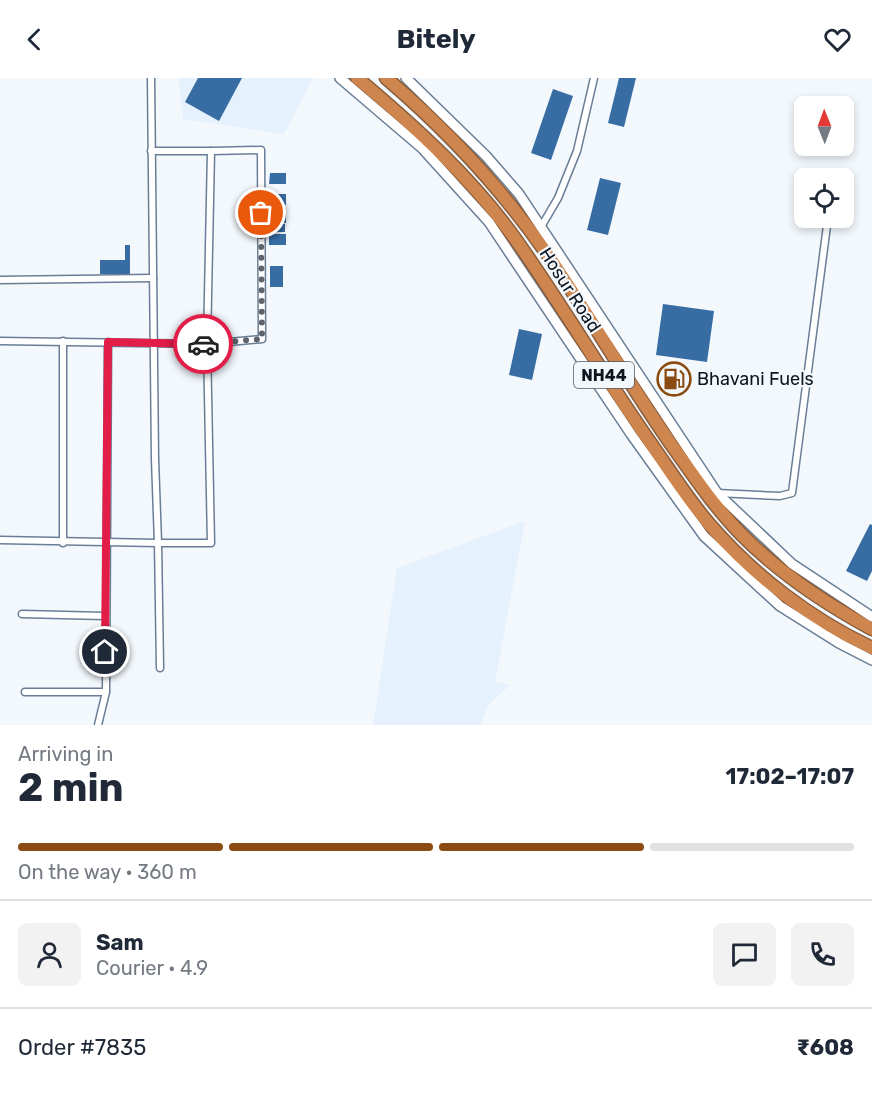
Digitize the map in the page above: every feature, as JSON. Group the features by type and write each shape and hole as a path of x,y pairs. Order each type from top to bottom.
{"highway":[{"name":"Hosur Road","path":"357,78 444,158 508,230 629,413 710,525 740,557 777,588 812,614 872,648"},
{"name":"Hosur Road","path":"386,78 460,148 522,219 560,272 622,373 695,479 722,513 741,534 792,578 848,616 872,629"}],"street":[{"path":"151,78 153,344 160,668"},
{"path":"340,78 422,148 489,222 631,434 704,536 780,606 838,643 872,660"},
{"path":"406,78 486,156 519,194 717,493 792,564 872,617"},
{"path":"541,227 558,198 577,151 594,78"},
{"path":"0,341 207,344 262,339 261,150 151,151"},
{"path":"0,540 63,543 211,543 207,344 211,151"},
{"path":"717,493 780,496 792,493 827,228"},
{"path":"0,280 153,278"},
{"path":"63,341 63,543"},
{"path":"98,725 106,692 105,543 108,342"},
{"path":"22,614 105,616"},
{"path":"25,692 106,692"}],"shaded area":[{"path":"178,78 313,78 284,134 183,119"},
{"path":"525,521 495,682 510,685 488,705 480,725 373,725 397,568"}],"building":[{"path":"198,78 242,78 219,121 185,102"},
{"path":"619,78 636,78 624,127 608,123"},
{"path":"553,89 573,96 551,160 531,153"},
{"path":"270,173 286,173 286,184 269,184"},
{"path":"600,178 621,183 608,235 587,230"},
{"path":"269,194 286,194 286,205 269,204"},
{"path":"269,215 286,215 286,223 269,223"},
{"path":"269,224 285,224 285,232 269,232"},
{"path":"269,234 286,234 286,245 269,245"},
{"path":"125,245 130,245 130,275 100,274 100,260 125,260"},
{"path":"270,266 283,266 283,287 270,287"},
{"path":"663,304 714,311 707,362 656,355"},
{"path":"519,329 542,334 532,380 509,375"},
{"path":"870,524 872,525 872,571 867,581 846,571"}],"way so far":[{"path":"203,344 262,339 261,213"}],"place":[{"name":"Bhavani Fuels","path":"674,379"}],"route":[{"path":"105,652 108,342 203,344"}]}
